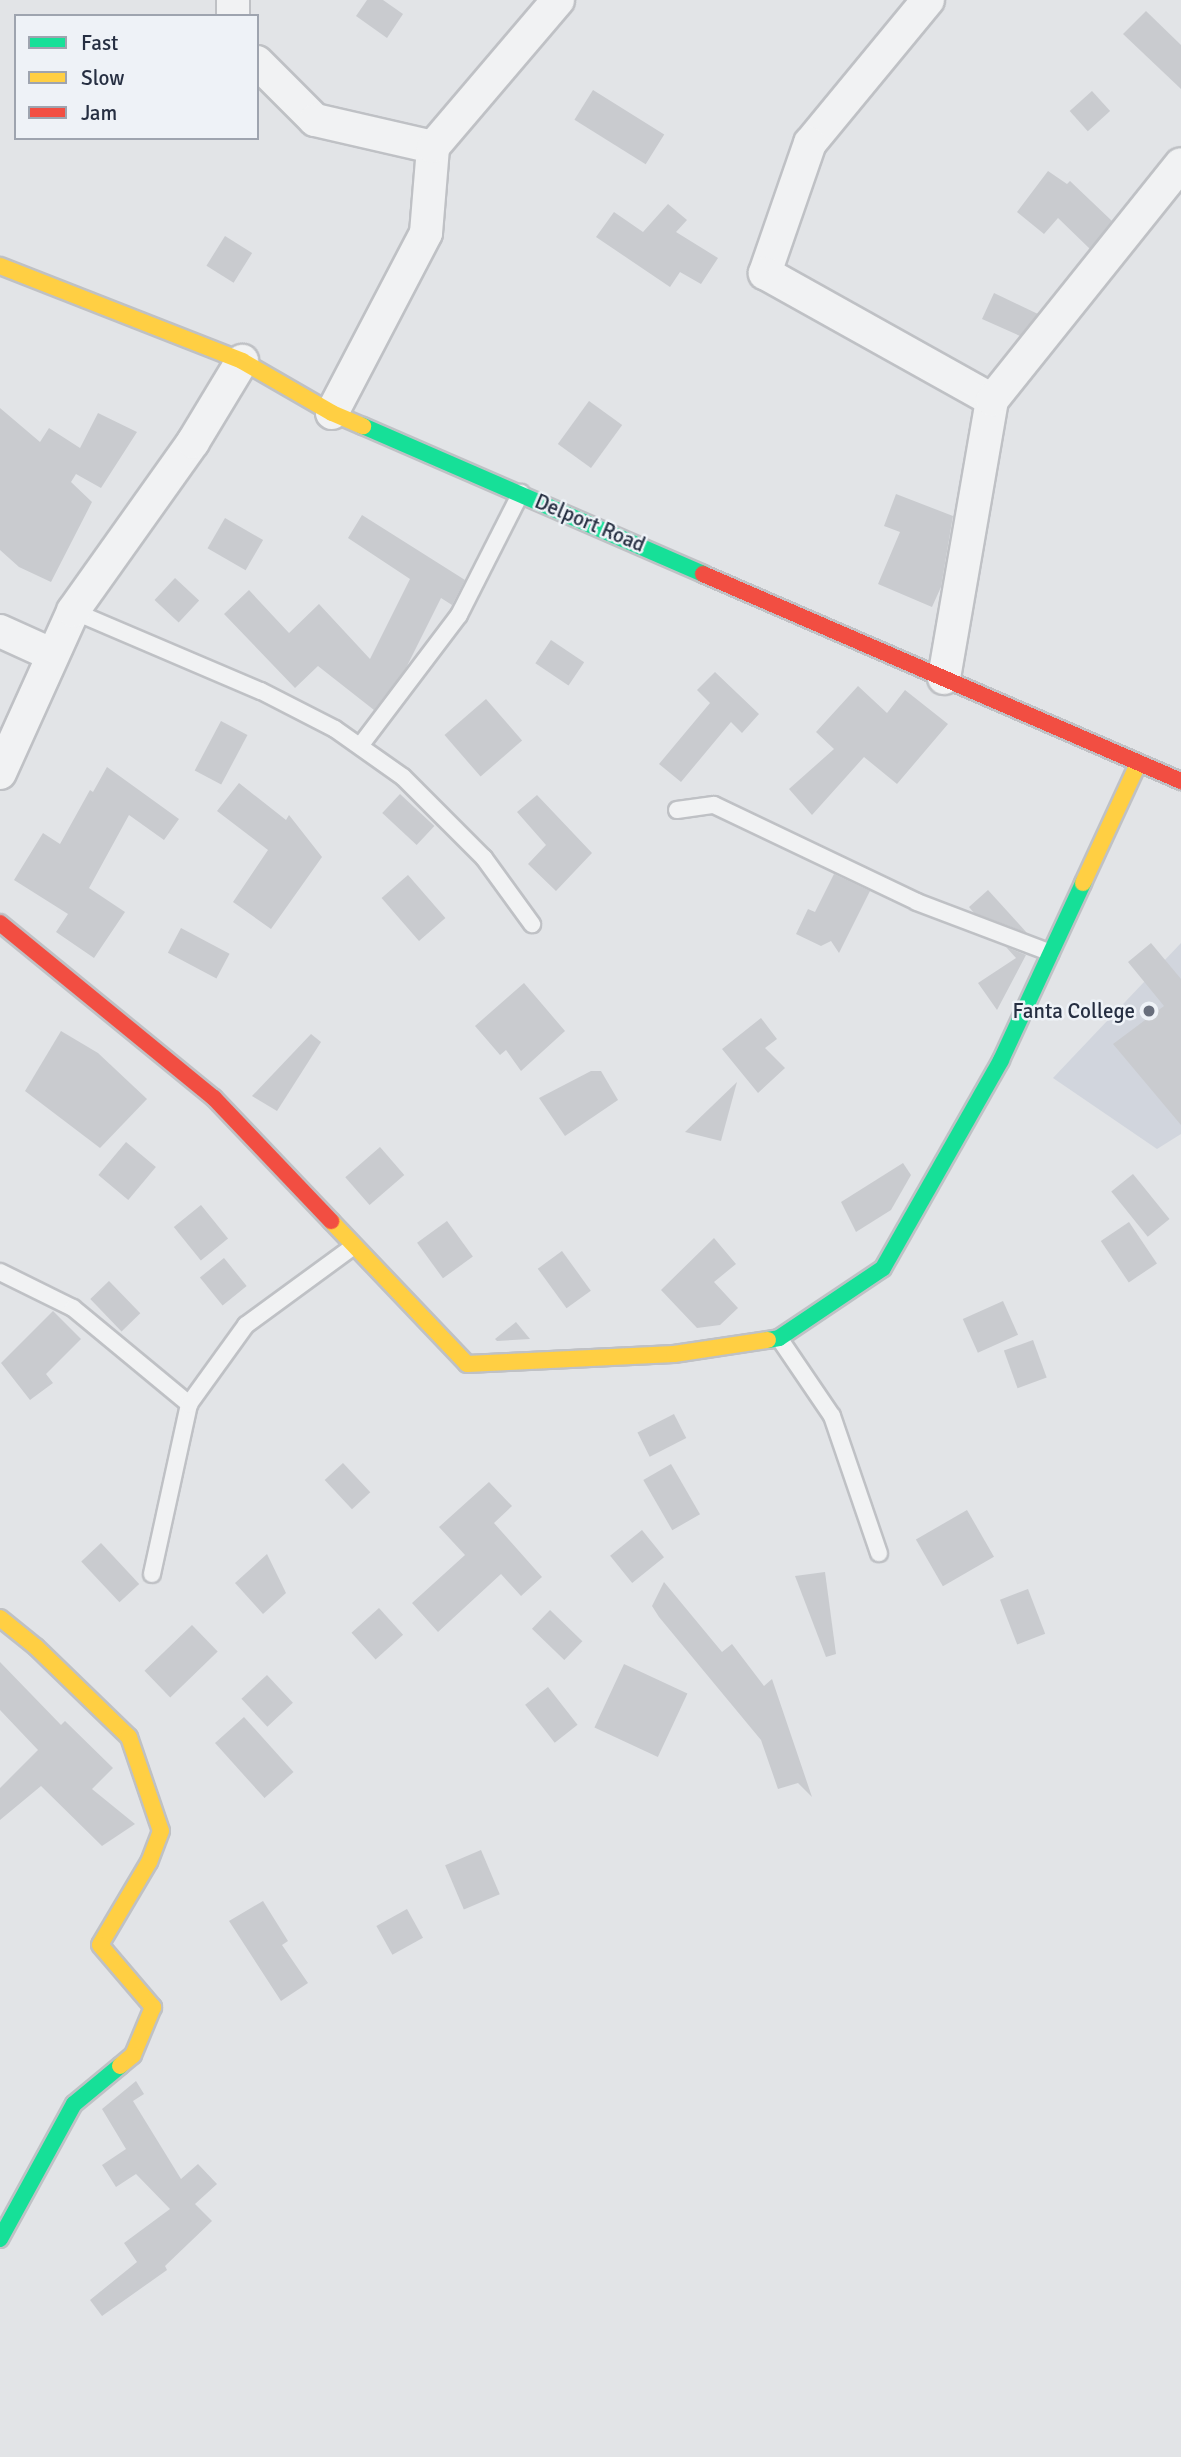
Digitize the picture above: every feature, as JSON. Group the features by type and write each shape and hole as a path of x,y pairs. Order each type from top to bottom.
{"street":[{"path":"332,412 426,233 433,147 558,0"},
{"path":"928,0 810,143 765,273 992,400"},
{"path":"259,64 315,120 433,147"},
{"path":"944,678 992,400 1181,164"},
{"name":"Delport Road","path":"0,266 144,320 242,361 332,412 1181,781"},
{"path":"0,773 51,654 73,611 193,442 242,361"},
{"path":"0,631 51,654"},
{"path":"0,923 214,1098 467,1364 674,1354 779,1338 883,1268 1001,1060 1138,764"},
{"path":"0,1618 37,1647 129,1737 160,1831 149,1862 100,1945 153,2007 133,2055 74,2104 0,2239"}],"lane":[{"path":"360,746 459,615 521,493"},
{"path":"73,611 261,691 335,729 360,746 403,777 484,858 532,925"},
{"path":"677,810 714,805 917,902 1051,953"},
{"path":"152,1574 190,1404 246,1325 354,1246"},
{"path":"0,1272 73,1308 190,1404"},
{"path":"779,1338 832,1416 880,1553"}],"shaded area":[{"name":"Fanta College","path":"1181,943 1181,1134 1157,1149 1053,1078"}],"building":[{"path":"367,0 383,0 403,14 387,38 356,16"},
{"path":"1146,11 1181,45 1181,89 1123,34"},
{"path":"593,90 664,135 646,164 574,120"},
{"path":"1092,91 1110,111 1088,131 1070,111"},
{"path":"1048,171 1067,184 1070,181 1112,221 1090,249 1058,218 1044,234 1017,212"},
{"path":"668,204 687,220 676,232 718,258 701,284 680,272 670,287 596,237 614,212 643,232"},
{"path":"225,236 252,253 234,283 206,266"},
{"path":"994,293 1038,314 1020,336 982,319"},
{"path":"589,401 622,425 591,468 558,444"},
{"path":"0,408 40,442 49,428 80,448 98,413 137,432 101,488 76,474 71,482 92,502 51,582 19,567 0,550"},
{"path":"896,494 953,516 941,587 932,607 878,584 900,532 884,526"},
{"path":"362,515 465,580 452,605 441,598 406,668 374,710 318,666 295,688 224,614 249,590 289,633 319,604 370,659 410,579 348,538"},
{"path":"225,518 263,540 246,570 208,548"},
{"path":"175,578 199,601 179,622 155,600"},
{"path":"551,640 584,662 569,686 535,663"},
{"path":"715,672 759,714 742,733 731,722 681,782 659,764 710,703 697,690"},
{"path":"858,686 887,713 905,690 948,724 897,784 864,757 812,815 789,789 834,749 816,732"},
{"path":"486,699 522,741 481,777 444,735"},
{"path":"221,721 247,735 221,785 195,770"},
{"path":"107,767 179,819 164,840 129,815 89,888 125,912 94,958 56,932 68,914 14,880 43,833 60,844 90,790 93,792"},
{"path":"239,783 286,820 289,815 322,857 271,929 233,902 268,850 217,811"},
{"path":"400,794 434,826 417,845 382,813"},
{"path":"537,795 592,853 556,891 528,864 546,845 517,812"},
{"path":"834,874 870,891 839,953 831,941 821,946 796,934 808,909 815,912"},
{"path":"408,875 445,918 419,941 382,898"},
{"path":"988,890 1027,933 974,913 969,907"},
{"path":"181,928 230,954 216,979 168,953"},
{"path":"1151,943 1181,979 1181,1125 1113,1044 1164,1006 1128,962"},
{"path":"1006,947 1026,955 997,1010 978,983 1016,958"},
{"path":"524,983 565,1031 521,1071 506,1050 500,1055 475,1026"},
{"path":"761,1018 777,1039 765,1048 785,1068 758,1093 722,1049"},
{"path":"61,1031 98,1053 147,1099 100,1148 25,1091"},
{"path":"311,1034 321,1042 277,1111 252,1096"},
{"path":"591,1071 601,1071 618,1100 565,1136 539,1098"},
{"path":"737,1082 721,1141 685,1132"},
{"path":"126,1142 156,1167 128,1200 98,1175"},
{"path":"380,1147 404,1175 370,1205 345,1177"},
{"path":"903,1163 911,1175 891,1210 856,1232 841,1202"},
{"path":"1133,1174 1170,1219 1148,1237 1111,1192"},
{"path":"201,1205 228,1238 201,1260 174,1227"},
{"path":"447,1221 473,1257 443,1278 417,1243"},
{"path":"1129,1222 1157,1263 1129,1282 1101,1241"},
{"path":"714,1238 736,1264 714,1282 738,1308 720,1325 697,1328 661,1290"},
{"path":"562,1251 591,1291 567,1308 538,1269"},
{"path":"224,1258 247,1286 223,1305 200,1278"},
{"path":"109,1281 140,1313 122,1331 90,1299"},
{"path":"1003,1301 1018,1335 978,1353 963,1319"},
{"path":"53,1311 81,1339 46,1374 53,1383 30,1400 1,1363"},
{"path":"516,1322 530,1339 495,1339"},
{"path":"1033,1340 1047,1378 1018,1388 1004,1351"},
{"path":"674,1414 686,1438 650,1457 637,1433"},
{"path":"343,1463 370,1492 352,1509 325,1480"},
{"path":"671,1464 700,1514 672,1530 643,1480"},
{"path":"489,1482 512,1506 494,1523 542,1577 521,1596 501,1574 438,1632 412,1603 465,1555 439,1527"},
{"path":"967,1510 994,1557 943,1586 916,1540"},
{"path":"642,1530 664,1557 632,1583 610,1556"},
{"path":"101,1543 139,1584 119,1602 81,1561"},
{"path":"267,1554 286,1593 263,1614 235,1583"},
{"path":"825,1572 836,1654 826,1657 795,1576"},
{"path":"664,1582 722,1652 732,1644 764,1686 772,1679 812,1797 798,1783 778,1789 761,1740 659,1617 652,1606"},
{"path":"1028,1589 1045,1634 1017,1645 1000,1600"},
{"path":"379,1608 403,1635 376,1660 352,1633"},
{"path":"550,1610 582,1641 564,1660 532,1629"},
{"path":"192,1625 218,1652 170,1697 145,1671"},
{"path":"0,1662 61,1725 65,1721 113,1768 92,1789 135,1824 102,1846 41,1786 0,1820 0,1788 38,1750 0,1710"},
{"path":"624,1664 687,1694 658,1757 594,1727"},
{"path":"267,1675 293,1703 267,1727 241,1699"},
{"path":"548,1687 578,1725 555,1743 525,1705"},
{"path":"244,1717 294,1772 265,1798 215,1743"},
{"path":"481,1850 500,1894 464,1909 445,1865"},
{"path":"263,1901 288,1941 282,1945 308,1983 281,2001 229,1921"},
{"path":"407,1909 423,1938 392,1955 376,1926"},
{"path":"136,2081 144,2094 133,2101 181,2179 198,2164 217,2184 195,2204 212,2221 165,2266 167,2270 102,2316 90,2300 137,2262 124,2243 170,2209 136,2174 116,2187 102,2165 126,2149 102,2109"}],"traffic: fast":[{"path":"363,426 703,574"},
{"path":"768,1340 779,1338 883,1268 1001,1060 1083,883"},
{"path":"0,2239 74,2104 120,2066"}],"traffic: slow":[{"path":"0,266 242,361 332,413 363,426"},
{"path":"1083,883 1138,764"},
{"path":"331,1221 467,1364 674,1354 768,1340"},
{"path":"0,1618 36,1647 129,1737 161,1831 149,1862 100,1945 153,2007 133,2055 120,2066"}],"traffic: jam":[{"path":"703,574 1181,781"},
{"path":"0,923 214,1098 331,1221"}],"place":[{"name":"Fanta College","path":"1149,1011"}]}
